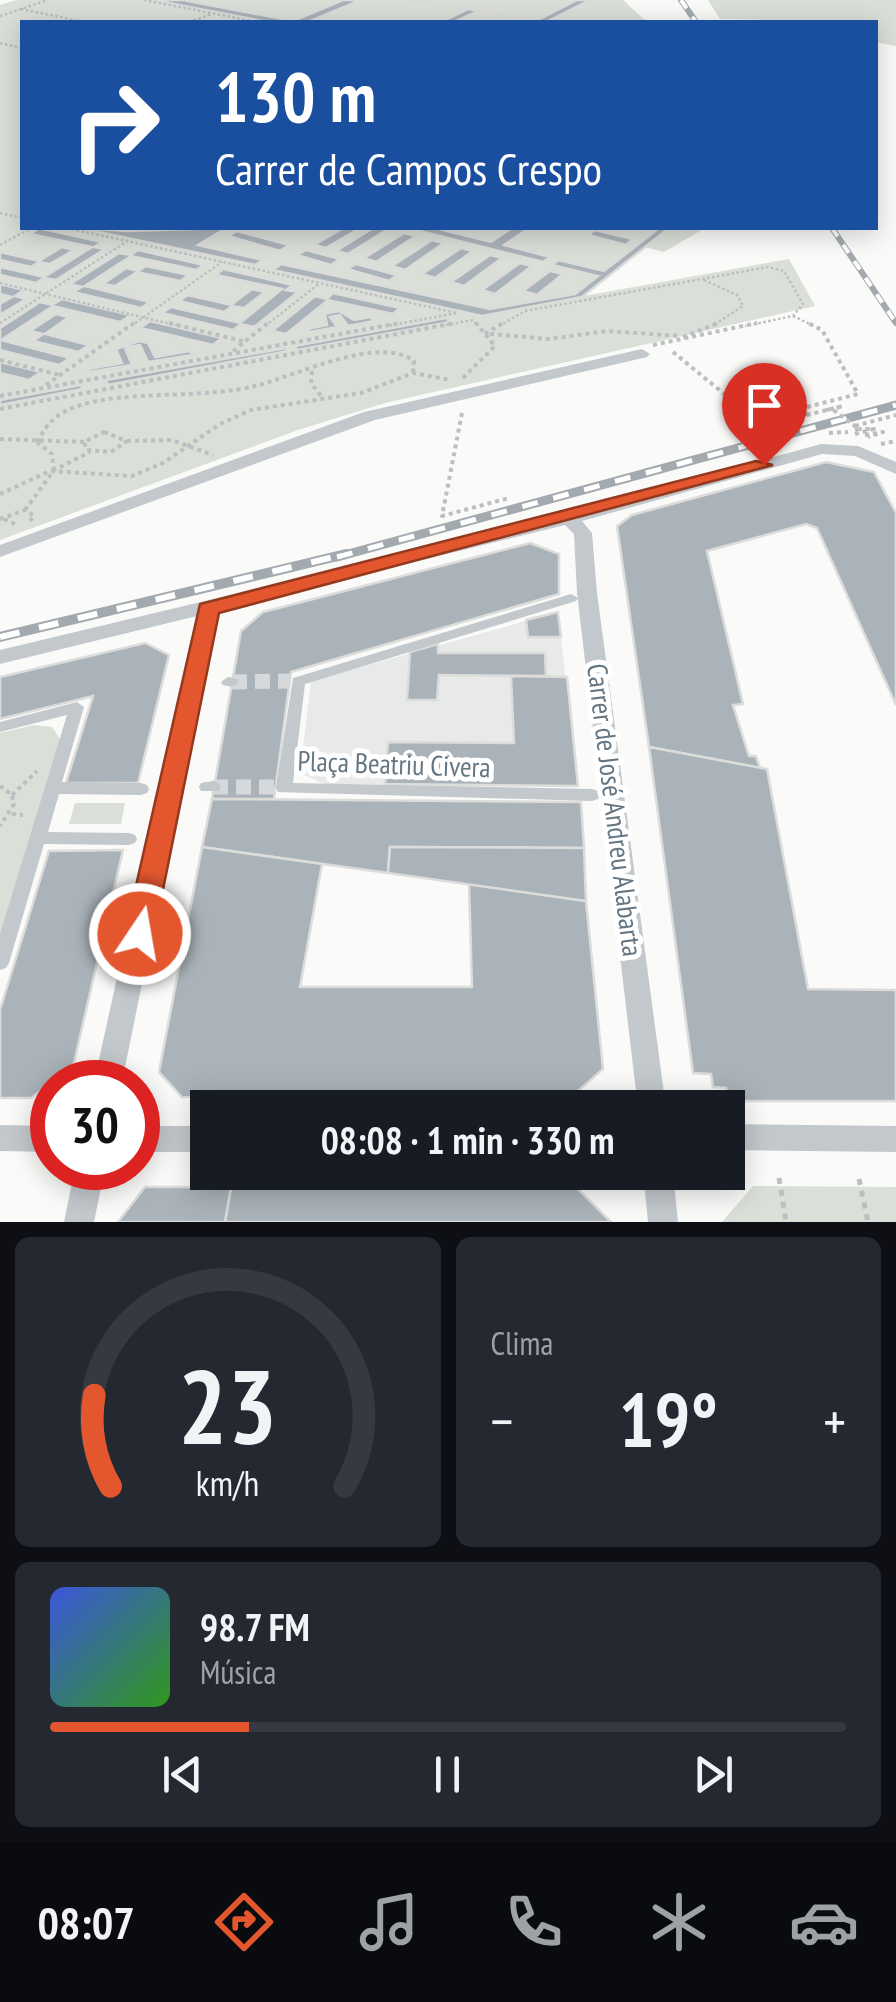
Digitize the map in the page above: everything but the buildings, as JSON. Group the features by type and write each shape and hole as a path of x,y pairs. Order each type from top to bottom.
{"street":[{"path":"0,551 370,416 642,354"},
{"path":"0,657 569,519 816,450 873,451 896,468"},
{"name":"Carrer de José Andreu Alabarta","path":"569,519 584,533 586,594 650,1090"},
{"name":"Plaça Beatriu Civera","path":"570,598 294,681 280,788 592,795"},
{"path":"113,1060 208,609"},
{"path":"0,726 77,708 0,963"},
{"path":"52,788 140,789"},
{"path":"38,838 129,839"},
{"path":"745,1137 896,1139"},
{"path":"0,1138 30,1139"},
{"path":"160,1139 190,1139"},
{"path":"79,1222 86,1190"},
{"path":"660,1190 663,1222"}],"path":[{"path":"0,16 48,0"},
{"path":"144,0 246,20"},
{"path":"21,9 74,20"},
{"path":"195,20 212,14"},
{"path":"0,246 28,230"},
{"path":"0,396 457,314 76,230"},
{"path":"0,323 128,241"},
{"path":"42,388 222,262"},
{"path":"700,278 738,295 743,306 728,320 683,337 608,331 549,339 513,333 486,334 525,311 700,278"},
{"path":"0,283 246,342"},
{"path":"230,354 320,283"},
{"path":"673,352 756,420 858,394 822,330 793,316"},
{"path":"0,408 473,320 494,346 460,382 414,373"},
{"path":"361,342 362,350"},
{"path":"37,442 51,417 80,406 245,388 312,371 362,350 403,353 414,361 414,373 405,382 368,392 320,396 246,411 148,471 127,478 54,470"},
{"path":"0,360 60,376"},
{"path":"312,371 311,384 320,396"},
{"path":"465,398 442,516 509,498"},
{"path":"808,407 823,410 855,433 896,414"},
{"path":"798,417 823,410"},
{"path":"778,414 808,414"},
{"path":"0,439 84,442 104,432 121,435 127,441"},
{"path":"0,494 90,452 111,452 127,441 161,436 191,442 223,460"},
{"path":"873,451 896,441"},
{"path":"2,519 25,510 54,470 52,454 37,442"},
{"path":"84,442 90,452"},
{"path":"2,519 11,525 26,524 34,516 25,510"},
{"path":"0,786 12,796 14,804 0,826"},
{"path":"779,1178 786,1222"},
{"path":"859,1178 868,1222"}],"shaded area":[{"path":"16,0 623,0 645,20 20,20 20,230 702,230 664,252 645,247 584,296 789,259 815,306 385,403 298,430 0,540 0,5"},
{"path":"708,0 896,0 896,46 878,43 878,20 720,19"},
{"path":"558,612 578,786 324,784 300,773 311,681"},
{"path":"34,725 52,727 61,741 0,938 0,733"},
{"path":"75,803 125,803 121,824 69,824"},
{"path":"753,1186 896,1187 896,1222 722,1222"}],"tunnel":[{"path":"232,682 290,681"},
{"path":"213,787 275,787"}],"railway":[{"path":"681,0 695,20"},
{"path":"833,230 896,323"},
{"path":"337,557 896,405"},
{"path":"0,637 346,554"}],"route":[{"path":"140,934 208,609 569,519 764,465"}]}
